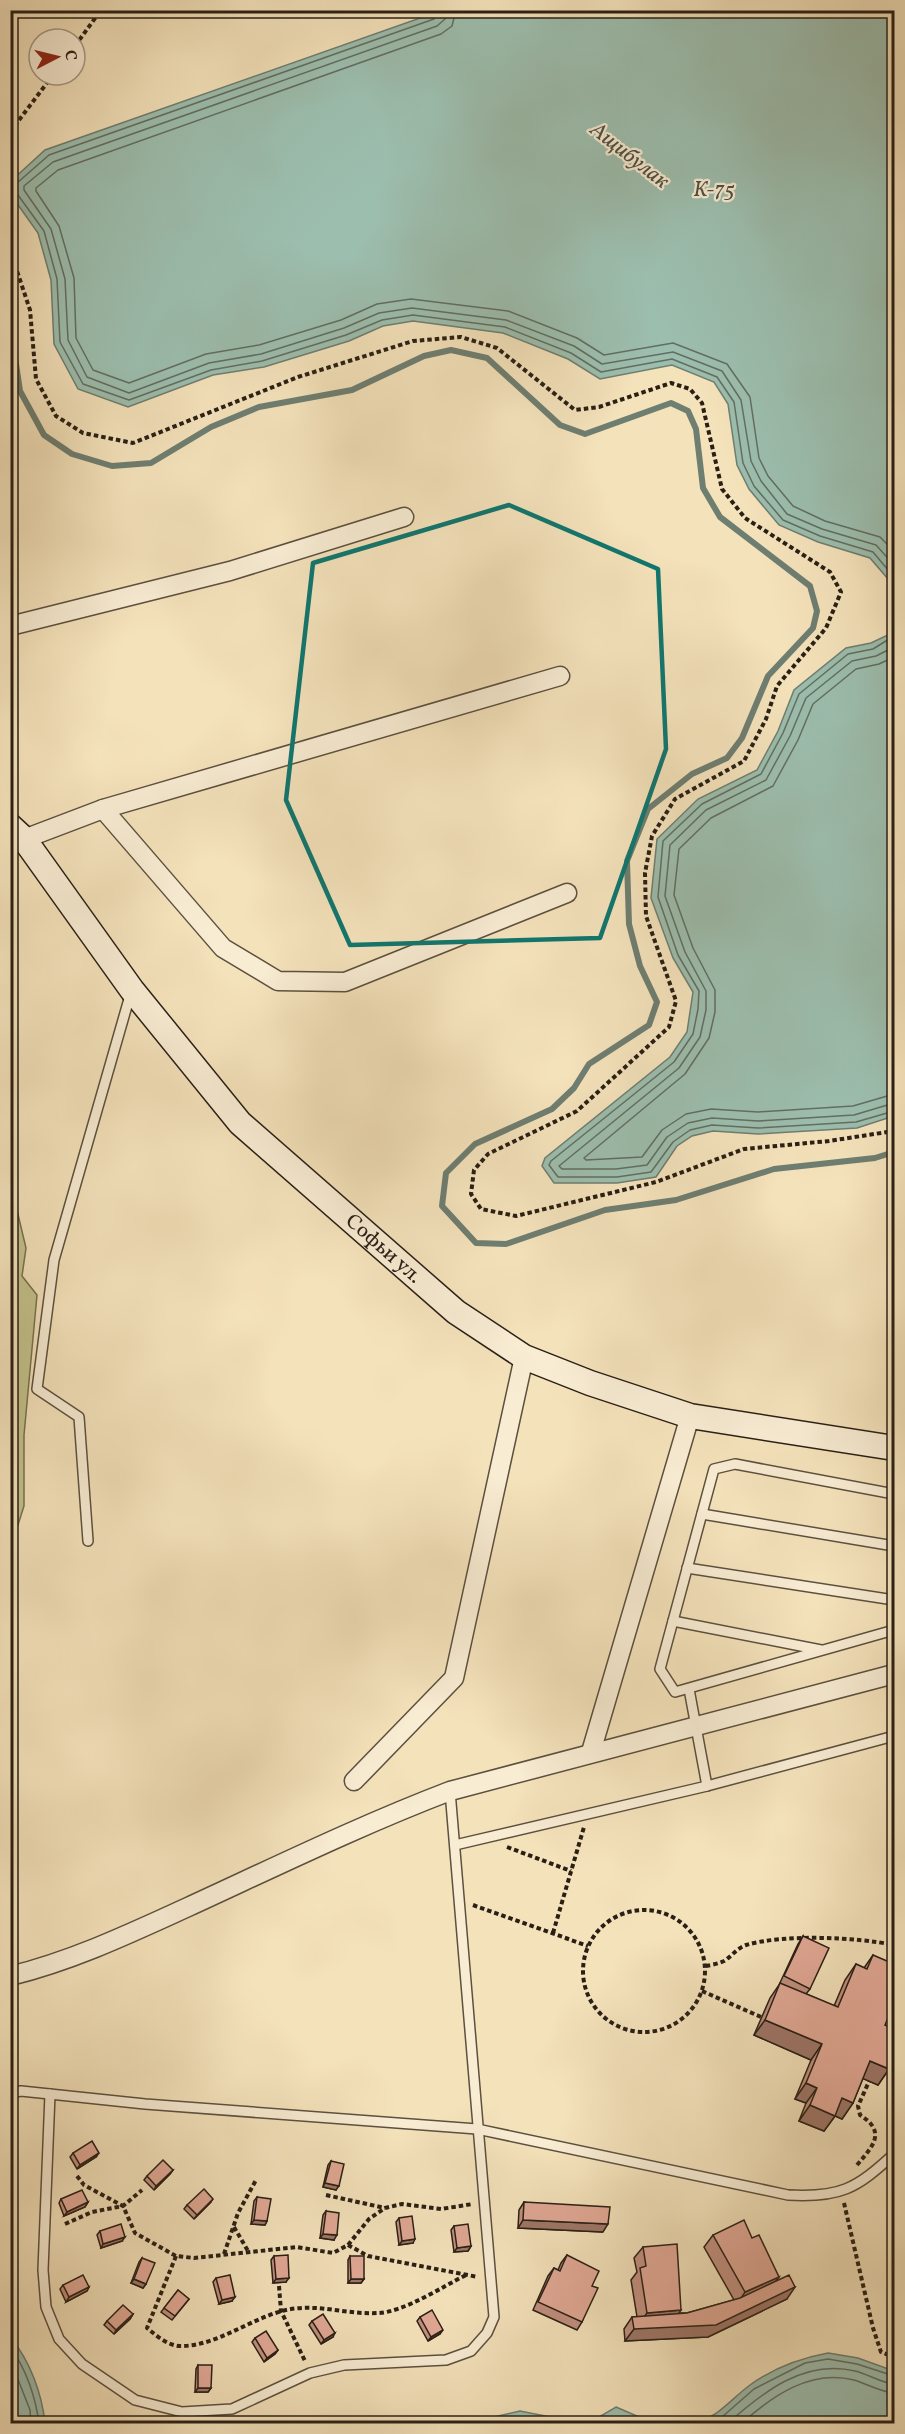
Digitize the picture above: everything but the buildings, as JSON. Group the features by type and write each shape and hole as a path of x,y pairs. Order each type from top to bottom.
{"street":[{"path":"10,626 230,571 404,517"},
{"path":"15,834 561,676"},
{"path":"104,809 222,948 278,981 345,982 567,893"},
{"name":"Софьи ул.","path":"15,834 132,990 240,1123 456,1312 524,1357 590,1383 690,1416 894,1448"},
{"path":"354,1781 454,1678 524,1357"},
{"path":"591,1752 690,1416"},
{"path":"10,1976 34,1970 124,1936 395,1812 450,1791 894,1674"}],"lane":[{"path":"88,1541 79,1417 37,1389 54,1260 132,990"},
{"path":"894,1494 735,1464 714,1469 660,1669 675,1692 894,1630"},
{"path":"702,1514 894,1546"},
{"path":"687,1568 894,1600"},
{"path":"673,1621 823,1651"},
{"path":"689,1689 707,1786"},
{"path":"455,1845 707,1786 894,1736"},
{"path":"50,2094 43,2270 46,2307 59,2339 82,2364 135,2400 182,2412 232,2409 310,2373 344,2365 446,2360 471,2350 487,2333 494,2317 457,1899 450,1791"},
{"path":"10,2093 21,2091 145,2104 477,2128 788,2195 813,2196 842,2192 867,2178 894,2154"}],"path":[{"path":"87,29 101,10"},
{"path":"10,132 44,87"},
{"path":"10,250 30,310 36,379 56,416 83,433 133,443 298,377 412,341 461,337 497,348 575,410 599,407 671,382 690,388 702,403 722,489 745,518 830,572 841,592 826,628 777,686 766,719 744,760 675,799 652,836 645,873 645,916 676,1000 669,1027 577,1111 488,1154 474,1170 471,1194 481,1209 516,1216 656,1182 744,1149 829,1141 894,1131"},
{"path":"553,1933 589,1813"},
{"path":"486,1838 571,1871"},
{"path":"457,1899 588,1946"},
{"path":"636,1910 657,1911 676,1919 692,1932 702,1950 706,1966 702,1991 693,2008 670,2026 641,2032 622,2028 605,2018 592,2003 585,1985 583,1966 588,1946 600,1928 616,1916 636,1910"},
{"path":"706,1966 723,1961 743,1946 755,1943 822,1938 867,1939 894,1945"},
{"path":"702,1991 762,2017"},
{"path":"888,2037 894,2022"},
{"path":"873,2072 858,2106 860,2115 872,2122 876,2134 874,2144 848,2176 842,2192 873,2328 881,2352 894,2357"},
{"path":"77,2176 84,2185 123,2206 135,2233 176,2256 194,2258 297,2247 333,2253 348,2245 369,2219 385,2208 402,2204 441,2209 484,2203"},
{"path":"224,2255 234,2226 256,2180"},
{"path":"65,2224 92,2212 123,2206 142,2190"},
{"path":"326,2195 385,2208"},
{"path":"234,2226 248,2251"},
{"path":"348,2245 368,2256 491,2279"},
{"path":"176,2256 147,2328 164,2341 181,2347 204,2342 281,2311 309,2306 377,2313 395,2310 466,2275"},
{"path":"279,2286 281,2311 310,2373"}],"highlighted area":[{"path":"509,505 658,569 666,749 600,938 350,945 286,800 313,563"}],"shaded area":[{"path":"11,1185 26,1248 22,1276 37,1295 24,1435 24,1506 11,1547"}],"water":[{"name":"К-75","path":"440,11 894,11 894,586 870,558 818,542 779,525 749,489 737,465 728,404 714,382 672,365 600,379 568,359 503,333 413,321 383,326 349,341 264,367 213,375 128,407 78,389 54,344 51,280 38,233 11,195 11,181 45,150"},
{"path":"894,626 894,1116 857,1128 758,1134 713,1131 692,1136 677,1146 656,1177 617,1183 554,1183 542,1166 545,1158 670,1057 687,1032 693,992 673,958 651,898 657,839 698,799 757,770 778,731 794,690 846,648 871,643 888,635"},
{"path":"11,2338 34,2378 45,2423 11,2423"},
{"path":"828,2353 858,2358 894,2371 894,2423 697,2423 719,2411 750,2385 777,2369"},
{"path":"616,2407 653,2423 468,2423 520,2411 576,2422 594,2420"}],"waterway":[{"path":"10,288 12,337 20,391 44,435 72,454 112,466 151,463 211,427 259,407 352,390 424,356 451,350 487,358 560,425 585,434 671,403 688,411 696,429 703,488 720,517 810,586 817,611 813,628 768,676 742,738 727,758 692,774 648,809 627,861 629,924 640,966 657,1002 649,1025 589,1064 574,1088 552,1109 475,1144 446,1173 442,1206 476,1243 506,1244 605,1210 676,1200 774,1169 875,1158 894,1152"}],"water label":[{"name":"Ащибулак","path":"629,156"}]}
